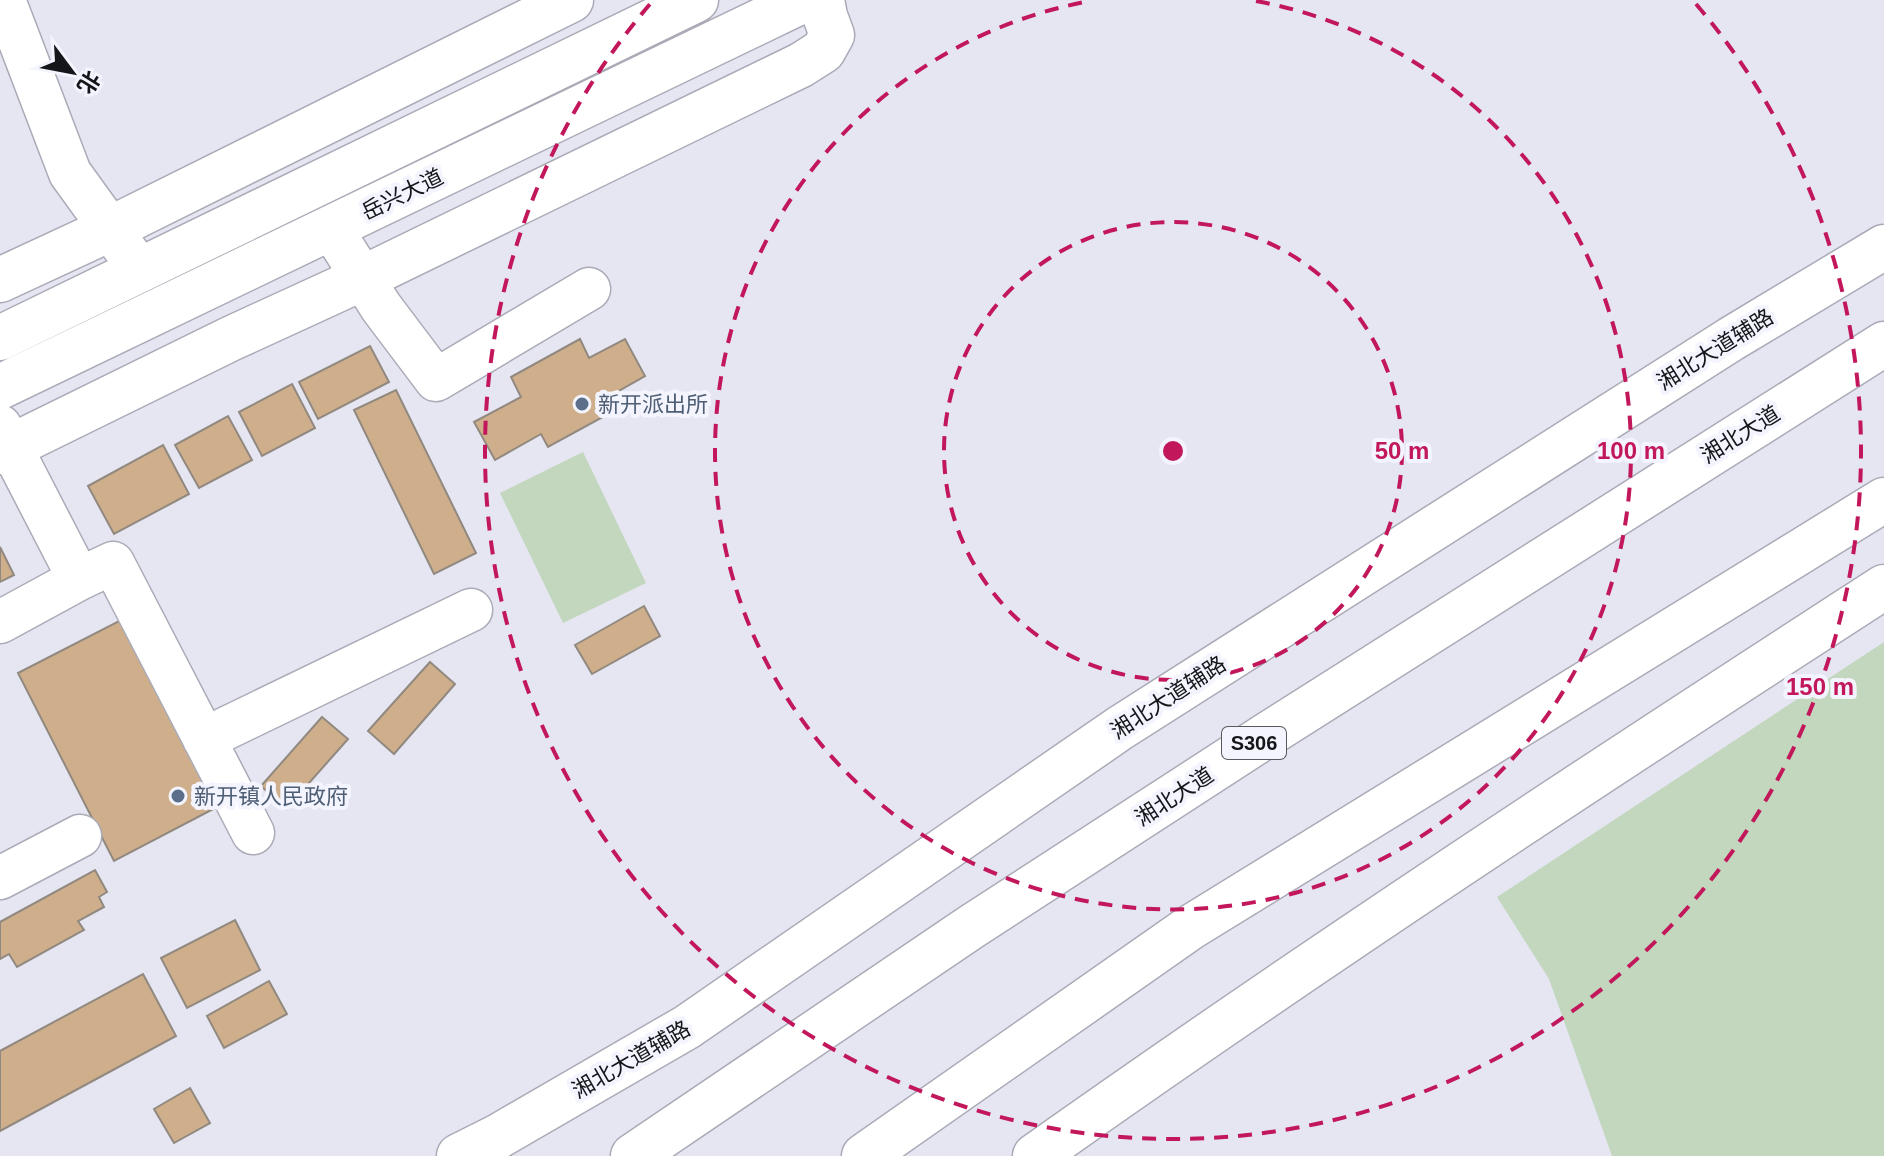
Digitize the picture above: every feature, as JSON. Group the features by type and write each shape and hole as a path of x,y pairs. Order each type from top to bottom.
{"main road":[{"path":"0,280 110,229 571,0"},
{"name":"岳兴大道","path":"0,338 696,0"},
{"name":"岳兴大道","path":"0,387 804,0"},
{"path":"3,441 363,278 801,65 823,51 832,35 822,0"},
{"name":"湘北大道辅路","path":"459,1156 687,1027 1120,728 1717,347 1884,247"},
{"name":"湘北大道","path":"633,1156 971,927 1254,743 1884,344"},
{"path":"864,1156 1191,927 1884,500"},
{"path":"1035,1156 1555,800 1884,587"}],"street":[{"path":"4,0 70,173 140,270"},
{"path":"331,228 381,307 436,380 589,289"},
{"path":"3,441 79,579"},
{"path":"0,622 113,563 253,833"},
{"path":"204,739 471,610"},
{"path":"5,865 80,836"}],"green space":[{"path":"583,452 646,583 563,623 500,493"},
{"path":"1884,642 1884,1156 1612,1156 1549,979 1497,897"}],"building":[{"path":"580,339 589,358 625,339 645,376 603,400 610,413 548,447 541,434 495,460 474,422 521,397 511,377"},
{"path":"370,346 389,382 318,419 299,382"},
{"path":"292,384 315,428 262,456 239,412"},
{"path":"396,390 476,553 434,574 354,410"},
{"path":"228,416 252,460 199,488 175,445"},
{"path":"163,445 189,494 114,534 88,486"},
{"path":"0,547 14,575 0,582"},
{"path":"644,606 660,636 592,674 575,645"},
{"path":"123,619 219,806 114,861 18,673"},
{"path":"430,662 455,684 394,754 368,731"},
{"path":"322,717 348,739 286,809 261,786"},
{"path":"95,870 107,892 99,897 104,907 78,921 84,930 17,967 9,954 0,959 0,922"},
{"path":"235,920 260,970 187,1008 161,958"},
{"path":"143,974 176,1036 0,1131 0,1051"},
{"path":"269,981 287,1014 224,1048 207,1016"},
{"path":"190,1088 210,1123 174,1143 154,1109"}],"place":[{"name":"新开派出所","path":"582,404"},
{"name":"新开镇人民政府","path":"178,796"}]}
